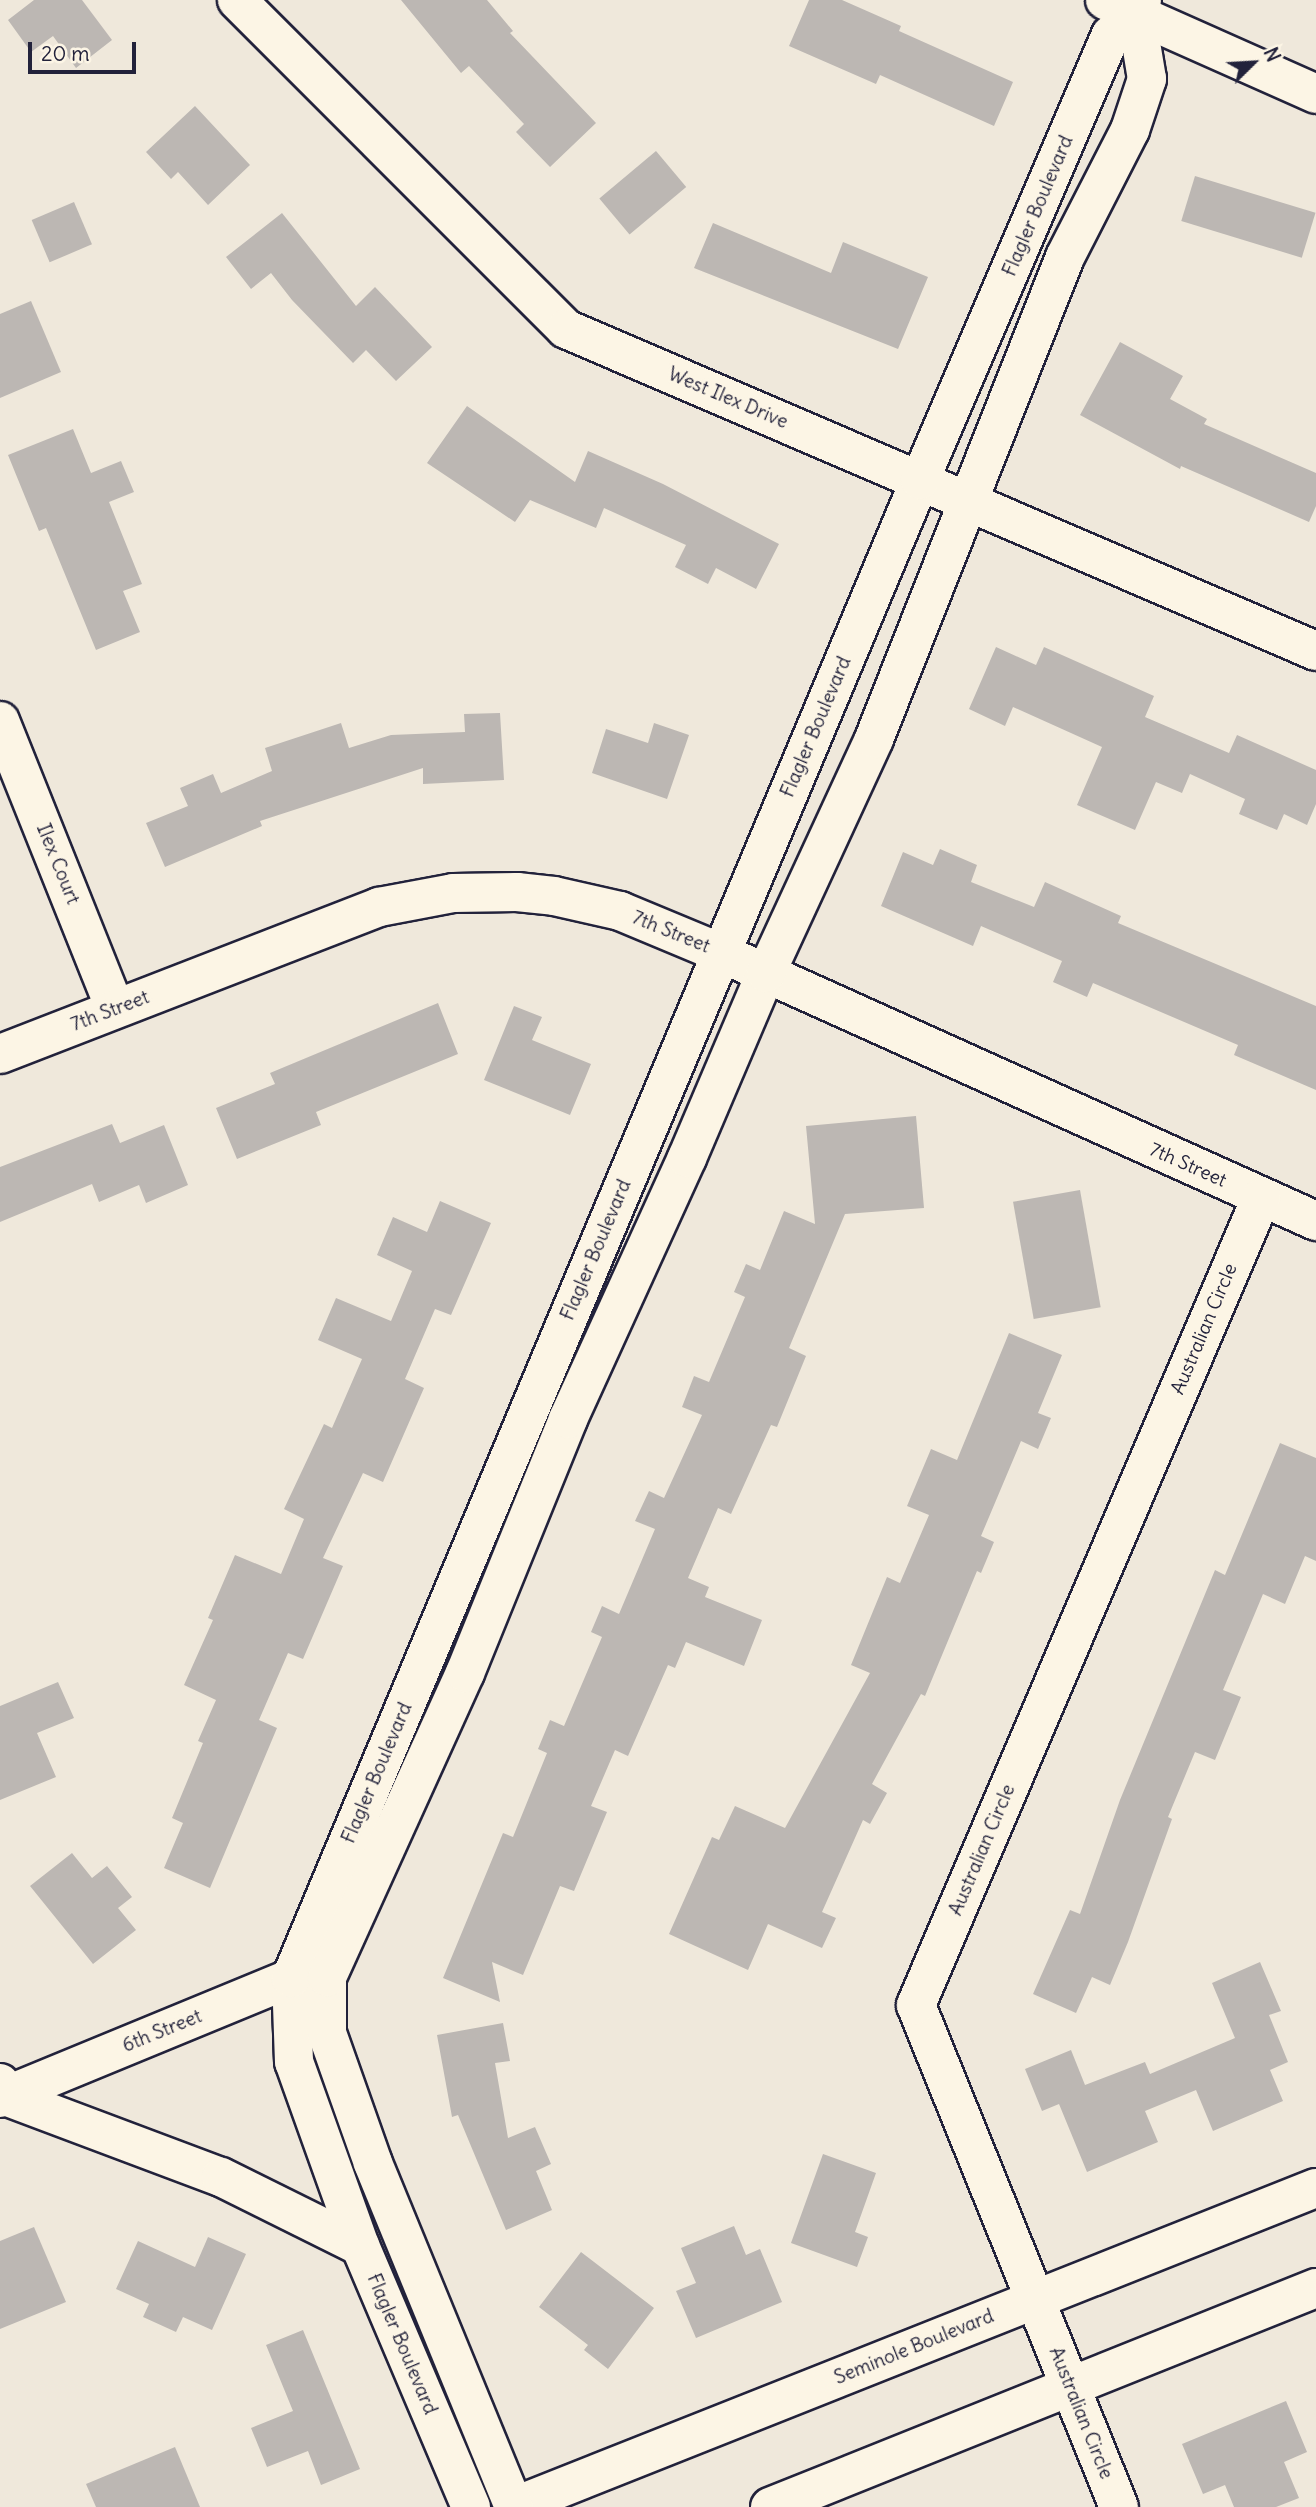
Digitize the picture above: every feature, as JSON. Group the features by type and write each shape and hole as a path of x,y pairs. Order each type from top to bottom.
{"street":[{"name":"West Ilex Drive","path":"237,0 566,329 1316,651"},
{"name":"Flagler Boulevard","path":"471,2507 360,2246 294,2062 309,1978 721,953 920,480 1111,35 1127,4"},
{"name":"Flagler Boulevard","path":"514,2507 373,2164 309,1978 454,1698 568,1419 687,1158 766,973 874,739 1065,257 1130,130 1147,79 1127,4"},
{"path":"1127,4 1316,94"},
{"name":"Ilex Court","path":"0,721 115,1008"},
{"name":"7th Street","path":"0,1054 379,907 453,893 517,892 586,901 620,911 766,973 1316,1221"},
{"name":"Australian Circle","path":"1119,2507 916,2005 1261,1198"},
{"name":"6th Street","path":"2,2092 309,1978"},
{"path":"2,2092 221,2177 360,2246"},
{"name":"Seminole Boulevard","path":"514,2507 1316,2188"},
{"path":"770,2507 1316,2288"}],"building":[{"path":"34,0 82,0 112,40 76,68 53,36 31,52 8,20"},
{"path":"401,0 487,0 513,31 510,33 596,123 550,167 516,132 524,124 469,66 461,73"},
{"path":"809,0 842,0 901,26 899,31 1013,82 994,126 880,75 876,84 789,46"},
{"path":"195,106 250,165 208,205 178,172 171,179 146,152"},
{"path":"656,151 686,187 630,235 599,199"},
{"path":"1195,176 1315,213 1302,258 1181,221"},
{"path":"74,202 92,244 50,262 32,220"},
{"path":"282,213 356,306 375,287 432,347 396,381 366,350 353,363 292,300 271,273 251,289 226,257"},
{"path":"713,223 831,273 843,242 928,277 898,349 694,268"},
{"path":"31,301 61,372 0,398 0,314"},
{"path":"1120,342 1183,376 1170,399 1207,419 1204,424 1316,473 1316,506 1309,522 1181,466 1180,469 1080,415"},
{"path":"467,406 575,482 588,451 663,484 779,544 756,589 716,568 708,584 675,567 686,545 604,508 596,528 530,500 515,522 427,463"},
{"path":"73,429 91,473 121,461 134,492 109,502 142,584 123,591 140,632 96,650 46,528 39,531 8,455"},
{"path":"996,647 1036,665 1044,647 1154,696 1145,717 1229,753 1237,735 1316,770 1316,804 1307,825 1284,814 1277,830 1239,814 1245,799 1190,774 1182,793 1156,782 1135,830 1077,805 1102,747 1013,707 1005,726 969,709"},
{"path":"500,713 504,780 423,784 423,768 260,821 262,826 165,867 146,823 188,806 180,788 213,774 221,793 272,771 265,748 341,723 349,748 391,735 465,732 464,714"},
{"path":"654,723 689,735 667,799 592,773 606,729 648,743"},
{"path":"940,849 977,865 971,882 1034,907 1045,882 1121,916 1118,923 1316,1006 1316,1090 1234,1055 1238,1045 1093,983 1087,997 1053,982 1062,961 981,926 973,946 881,906 903,852 933,865"},
{"path":"438,1003 458,1054 316,1112 321,1125 237,1159 216,1108 275,1084 270,1073"},
{"path":"514,1006 542,1017 532,1040 591,1064 570,1115 484,1080"},
{"path":"916,1116 924,1208 845,1214 789,1348 806,1356 777,1427 771,1425 731,1514 718,1508 688,1578 709,1587 705,1597 762,1620 744,1666 686,1642 675,1668 668,1665 628,1756 615,1750 591,1806 607,1812 574,1891 560,1886 523,1975 492,1962 500,2002 443,1978 503,1833 513,1837 547,1753 538,1749 550,1720 564,1726 602,1637 591,1632 602,1606 619,1614 655,1529 635,1521 649,1491 664,1498 702,1415 682,1407 694,1376 709,1382 745,1297 734,1292 746,1264 760,1270 784,1211 815,1224 806,1126"},
{"path":"112,1124 120,1143 164,1125 188,1185 146,1203 139,1185 99,1202 92,1184 0,1222 0,1167"},
{"path":"1080,1190 1101,1307 1034,1319 1013,1202"},
{"path":"440,1201 491,1223 451,1315 435,1309 405,1379 424,1388 383,1482 363,1473 323,1558 343,1566 303,1659 288,1653 259,1720 277,1728 210,1888 164,1868 183,1823 172,1818 203,1743 198,1741 216,1700 184,1685 213,1620 208,1618 235,1555 281,1574 304,1519 284,1509 324,1424 332,1428 362,1359 318,1340 336,1298 391,1321 412,1271 377,1255 393,1217 427,1232"},
{"path":"1009,1333 1062,1355 1038,1413 1051,1418 1038,1449 1021,1441 981,1536 994,1542 981,1573 977,1571 925,1696 921,1694 872,1784 887,1793 870,1824 863,1820 822,1912 836,1918 822,1948 768,1924 748,1970 669,1934 712,1837 719,1840 735,1806 785,1828 870,1673 851,1665 887,1577 900,1583 929,1515 907,1506 931,1449 957,1460"},
{"path":"1280,1443 1316,1458 1316,1561 1305,1556 1285,1604 1263,1594 1223,1690 1241,1697 1215,1760 1195,1752 1168,1817 1172,1819 1110,1985 1092,1977 1076,2013 1033,1994 1070,1910 1080,1914 1120,1800 1215,1570 1225,1575"},
{"path":"58,1682 74,1718 37,1733 56,1777 0,1800 0,1706"},
{"path":"72,1853 92,1878 107,1866 132,1897 118,1908 136,1930 93,1964 30,1886"},
{"path":"1260,1962 1281,2011 1269,2015 1288,2062 1270,2070 1283,2101 1213,2131 1196,2090 1145,2111 1158,2142 1087,2172 1059,2104 1042,2111 1025,2069 1071,2050 1085,2085 1145,2062 1150,2074 1235,2038 1212,1983"},
{"path":"503,2023 510,2061 495,2063 508,2138 535,2127 551,2164 536,2171 552,2210 506,2230 458,2115 452,2117 437,2035"},
{"path":"823,2154 876,2173 855,2232 868,2237 857,2267 791,2243"},
{"path":"734,2226 746,2255 760,2249 782,2302 696,2338 676,2291 696,2283 681,2248"},
{"path":"34,2227 66,2302 0,2329 0,2241"},
{"path":"208,2237 246,2254 212,2330 183,2317 176,2332 143,2317 149,2304 116,2289 138,2241 195,2267"},
{"path":"581,2252 654,2308 608,2369 584,2350 588,2345 539,2307"},
{"path":"303,2330 360,2469 321,2485 308,2451 267,2467 251,2428 293,2411 266,2345"},
{"path":"1286,2401 1307,2452 1284,2462 1299,2498 1276,2507 1234,2507 1225,2485 1203,2494 1182,2444"},
{"path":"175,2447 200,2507 96,2507 86,2484"}]}
